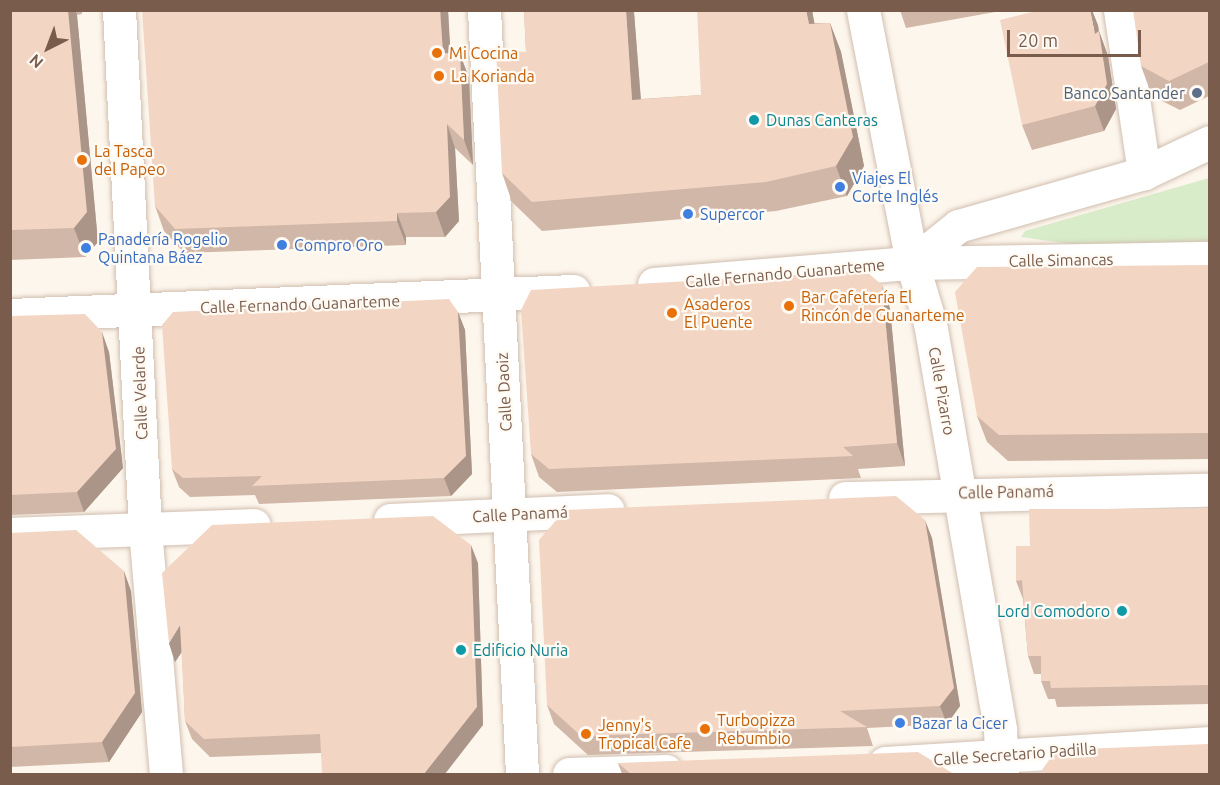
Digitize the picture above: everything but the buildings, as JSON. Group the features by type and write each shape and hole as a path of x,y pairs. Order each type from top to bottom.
{"street":[{"name":"Calle Velarde","path":"119,10 137,310 145,529 166,774"},
{"name":"Calle Daoiz","path":"484,10 511,515 522,774"},
{"name":"Calle Pizarro","path":"863,10 912,263 930,323 1002,763"},
{"path":"1120,10 1144,173"},
{"path":"912,263 958,226 1144,173 1209,142"},
{"name":"Calle Simancas","path":"912,263 1209,258"},
{"name":"Calle Fernando Guanarteme","path":"10,315 499,297 912,263"},
{"name":"Calle Panamá","path":"818,500 959,493 1209,490"},
{"name":"Calle Panamá","path":"360,521 642,508"},
{"path":"10,534 291,524"},
{"name":"Calle Secretario Padilla","path":"854,765 1002,763 1209,743"},
{"path":"568,774 699,770"}],"green space":[{"path":"1209,178 1209,245 1071,244 1021,237 1025,231"}],"place":[{"name":"Mi Cocina","path":"437,53"},
{"name":"La Korianda","path":"439,76"},
{"name":"Banco Santander","path":"1197,93"},
{"name":"Dunas Canteras","path":"754,120"},
{"name":"La Tasca del Papeo","path":"82,160"},
{"name":"Viajes El Corte Inglés","path":"840,187"},
{"name":"Supercor","path":"688,214"},
{"name":"Compro Oro","path":"282,245"},
{"name":"Panadería Rogelio Quintana Báez","path":"86,248"},
{"name":"Bar Cafetería El Rincón de Guanarteme","path":"789,306"},
{"name":"Asaderos El Puente","path":"672,313"},
{"name":"Lord Comodoro","path":"1122,611"},
{"name":"Edificio Nuria","path":"461,650"},
{"name":"Bazar la Cicer","path":"900,723"},
{"name":"Turbopizza Rebumbio","path":"705,729"},
{"name":"Jenny's Tropical Cafe","path":"586,734"}]}
